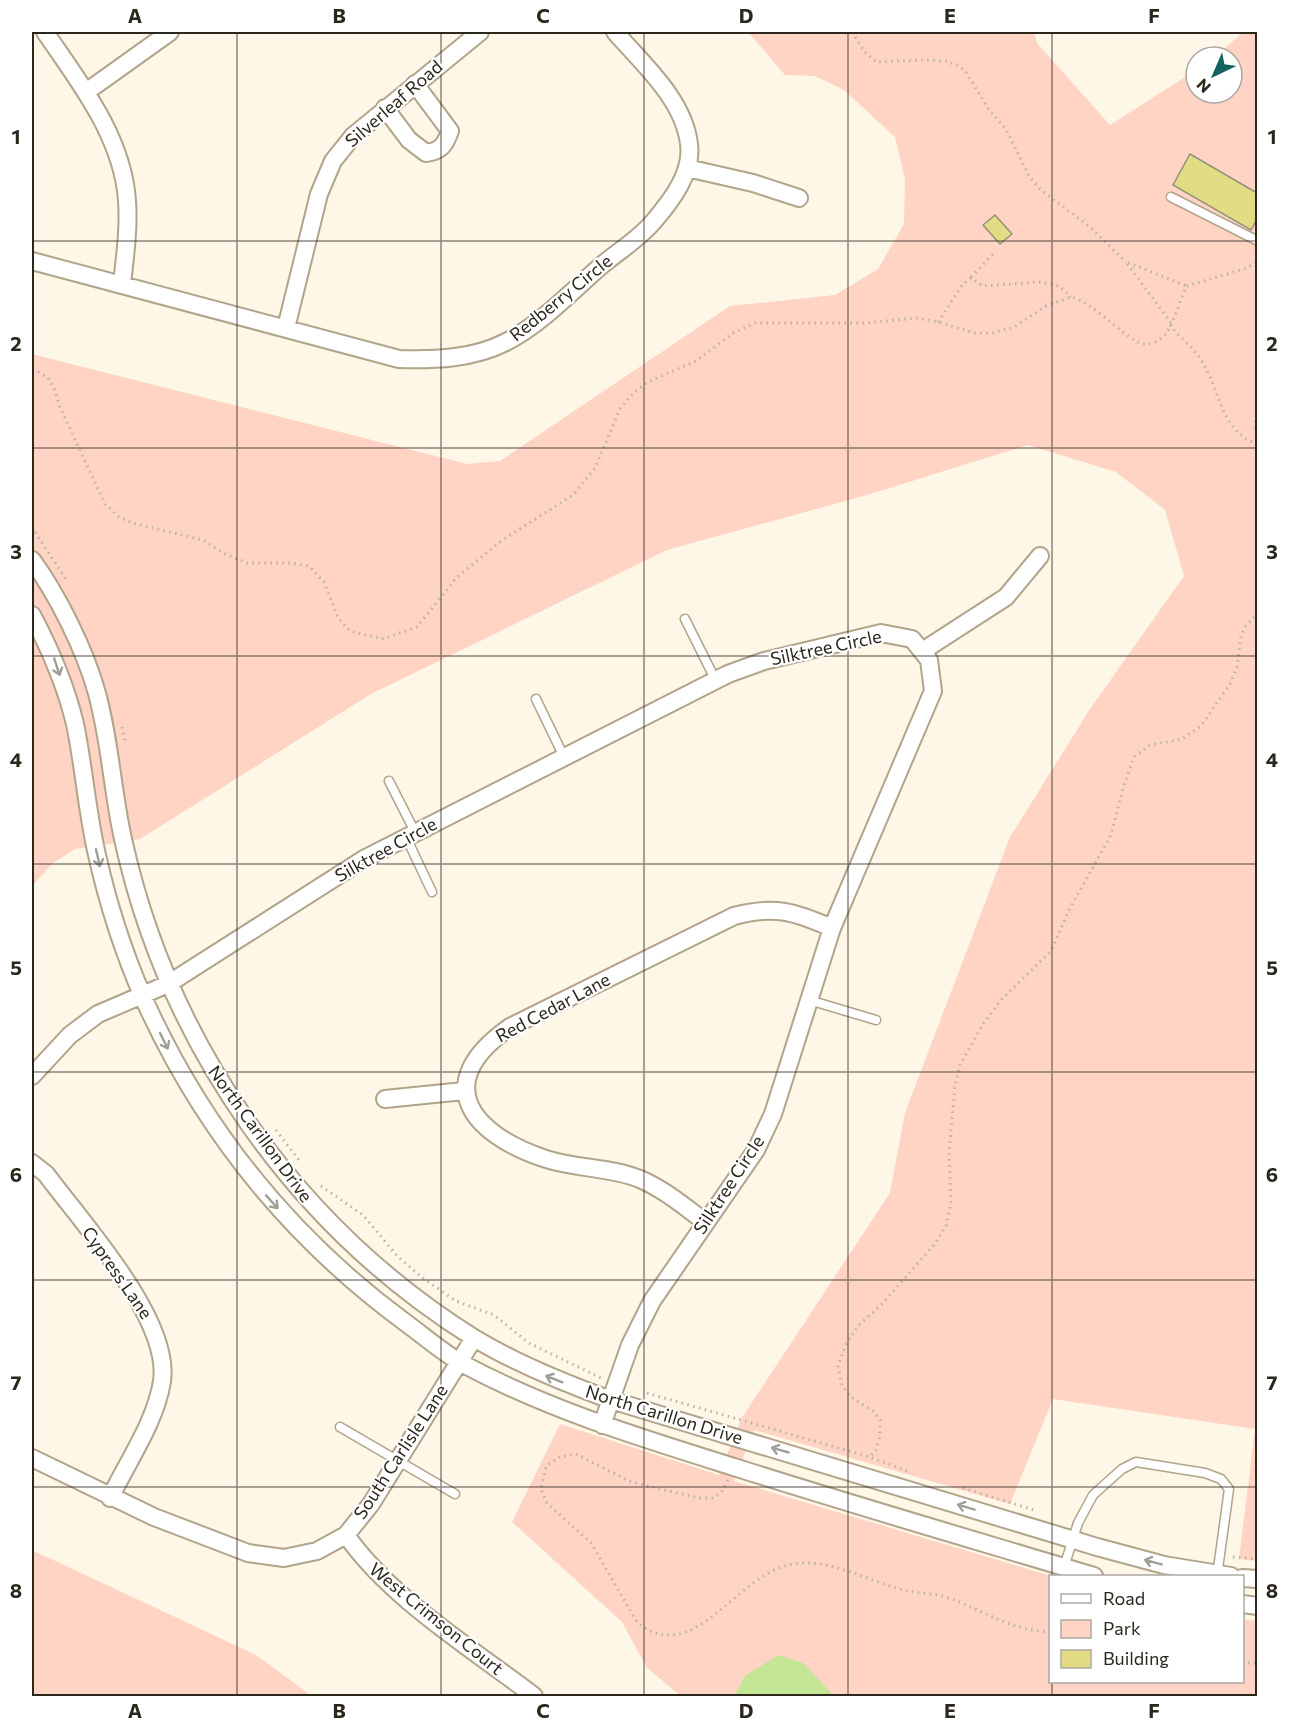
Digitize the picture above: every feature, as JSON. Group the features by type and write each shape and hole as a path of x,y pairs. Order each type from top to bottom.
{"street":[{"path":"45,32 86,92 103,122 118,157 127,198 128,236 122,284"},
{"path":"86,92 171,32"},
{"name":"Silverleaf Road","path":"286,328 319,194 333,161 353,136 480,32"},
{"name":"Redberry Circle","path":"32,261 399,359 435,360 469,355 506,342 536,320 652,223 680,185 687,168 690,146 682,117 660,85 615,32"},
{"path":"386,108 409,140 426,153 435,152 445,145 450,131 415,84"},
{"path":"687,168 753,183 799,198"},
{"path":"924,650 1006,597 1040,556"},
{"name":"North Carillon Drive","path":"32,560 70,627 96,689 123,838 141,906 168,984 208,1064 301,1194 353,1245 409,1291 474,1338 550,1378 611,1400 1072,1539 1164,1565 1217,1575"},
{"name":"North Carillon Drive","path":"32,615 51,651 74,721 96,854 117,932 142,995 166,1046 212,1124 259,1188 315,1249 388,1310 459,1362 524,1394 602,1425 1091,1575"},
{"name":"Silktree Circle","path":"32,1076 70,1035 98,1014 168,984 355,864 716,681 764,661 880,633 912,639 924,650 933,675 933,691 832,928 773,1114 756,1150 652,1301 630,1345 602,1425"},
{"name":"Red Cedar Lane","path":"464,1091 466,1077 473,1062 489,1041 510,1027 734,916 775,910 797,912 832,928"},
{"path":"385,1099 464,1091 480,1122 495,1133 544,1158 639,1179 668,1194 705,1222"},
{"name":"Cypress Lane","path":"32,1163 46,1174 138,1298 151,1322 161,1350 162,1380 153,1411 110,1498"},
{"name":"South Carlisle Lane","path":"32,1458 110,1498 248,1553 284,1558 317,1551 346,1535 371,1504 474,1338"},
{"name":"West Crimson Court","path":"346,1535 366,1564 396,1590 534,1696"}],"lane":[{"path":"1171,197 1257,241"},
{"path":"685,619 716,681"},
{"path":"536,699 564,757"},
{"path":"389,781 432,892"},
{"path":"810,1000 876,1020"},
{"path":"340,1427 455,1494"},
{"path":"1064,1567 1072,1539 1093,1495 1122,1468 1136,1462 1204,1473 1221,1479 1229,1489 1222,1575"}],"path":[{"path":"852,32 864,51 876,62 926,60 946,61 959,66 989,110 1006,129 1029,176 1040,189 1091,228 1126,262 1170,324 1201,359 1229,421 1237,433 1247,441 1257,444"},
{"path":"938,322 951,299 996,251"},
{"path":"1126,262 1187,286 1247,268 1257,261"},
{"path":"970,279 983,286 1039,282 1059,286 1071,297 1094,307 1134,340 1144,345 1156,342 1166,333 1187,286"},
{"path":"32,371 48,378 54,388 69,427 105,504 119,517 132,523 203,540 223,553 247,563 291,563 309,566 324,582 338,618 350,631 382,639 417,627 457,577 501,541 573,495 595,468 620,409 633,393 648,382 696,361 733,333 755,323 779,321 865,323 916,318 974,333 993,333 1014,327 1046,306 1071,297"},
{"path":"1257,397 1255,427 1257,438"},
{"path":"870,1457 876,1450 880,1436 880,1420 842,1386 838,1366 846,1344 859,1325 882,1304 934,1245 946,1226 951,1202 949,1153 954,1096 960,1065 983,1024 1000,1000 1051,951 1069,910 1111,836 1134,757 1150,745 1182,739 1201,726 1230,684 1237,667 1241,636 1245,627 1257,613"},
{"path":"274,1128 304,1170"},
{"path":"317,1183 363,1215 398,1257 417,1274 466,1306 494,1315 529,1343 601,1379"},
{"path":"462,1313 466,1306"},
{"path":"646,1393 870,1457 915,1474"},
{"path":"730,1476 721,1493 712,1498 699,1498 631,1482 576,1454 560,1457 546,1466 541,1489 547,1503 591,1543 637,1622 647,1630 661,1635 679,1635 698,1628 757,1579 791,1564 806,1563 823,1565 906,1591 951,1599 997,1620 1033,1631 1049,1632"},
{"path":"958,1487 1040,1511"},
{"path":"1233,1557 1257,1559"},
{"path":"48,1696 56,1696"}],"green space":[{"path":"748,32 1034,32 1037,43 1110,125 1184,78 1184,105 1244,105 1244,45 1229,45 1243,32 1257,32 1257,1561 1239,1559 1255,1429 1053,1399 1010,1504 754,1430 734,1481 1049,1575 1049,1683 1244,1683 1244,1619 1257,1621 1257,1696 681,1696 647,1668 622,1622 512,1522 560,1424 719,1475 741,1419 890,1193 905,1113 1010,837 1090,709 1184,576 1165,510 1116,472 1028,445 867,495 667,550 371,694 140,839 75,849 53,863 32,886 32,354 467,464 500,461 730,306 835,295 878,269 904,224 905,179 895,137 844,90 815,76 785,75"},
{"path":"32,1550 256,1655 312,1696 32,1696"}],"shaded area":[{"path":"778,1655 803,1663 834,1696 734,1696 745,1676"}],"building":[{"path":"1190,154 1257,193 1257,219 1251,230 1173,185"},
{"path":"995,215 1012,234 1000,244 983,225"}]}
